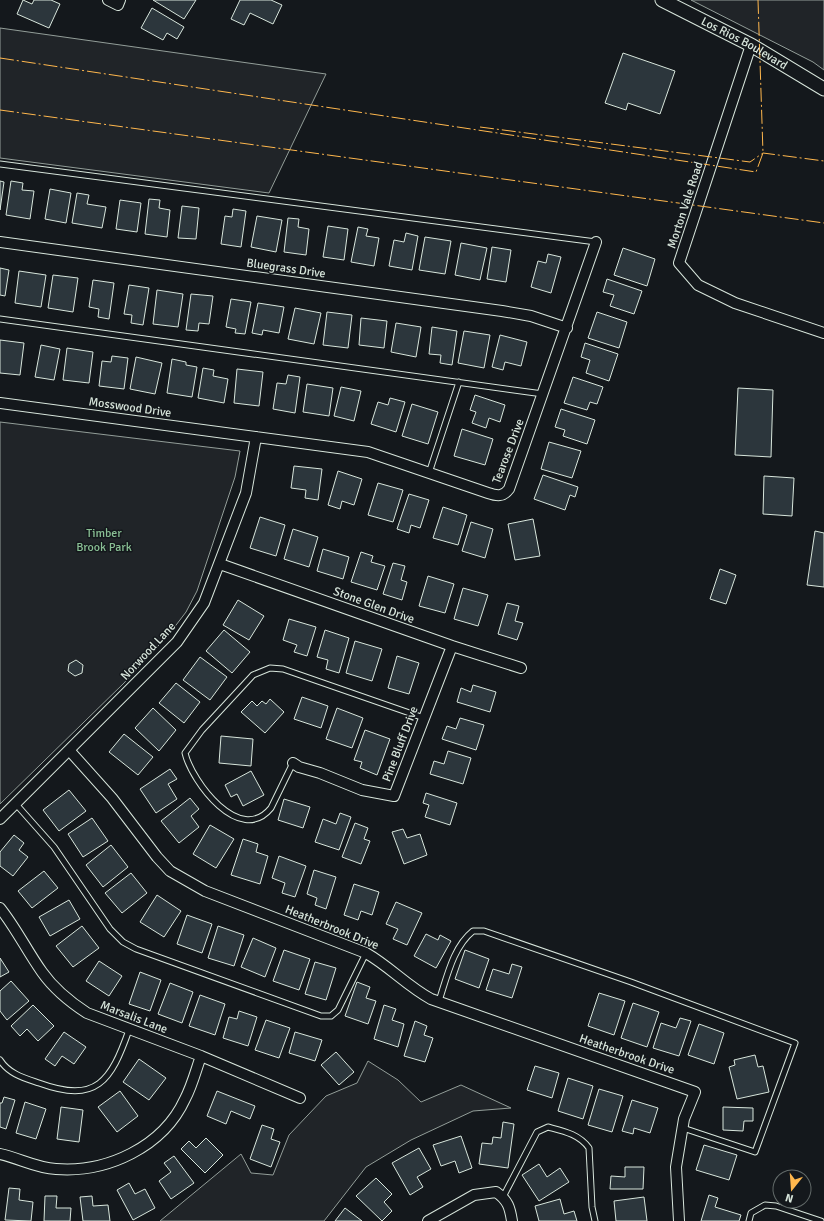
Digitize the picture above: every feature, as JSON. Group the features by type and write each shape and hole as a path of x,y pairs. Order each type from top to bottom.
{"street":[{"name":"Los Rios Boulevard","path":"662,0 751,45 824,89"},
{"name":"Morton Vale Road","path":"751,45 680,263 698,285 734,304 824,333"},
{"name":"Bluegrass Drive","path":"0,242 502,311 531,316 567,328"},
{"name":"Tearose Drive","path":"256,437 368,452 497,496 506,492 567,328 596,242"},
{"name":"Mosswood Drive","path":"0,403 256,437"},
{"name":"Norwood Lane","path":"0,819 177,642 204,603 246,493 256,437"},
{"name":"Stone Glen Drive","path":"220,564 452,646 521,668"},
{"name":"Pine Bluff Drive","path":"293,763 299,767 320,773 362,790 394,796 452,646"},
{"name":"Heatherbrook Drive","path":"70,750 108,793 157,857 170,870 205,891 366,953 376,958 414,989 439,1001 695,1092 684,1119 683,1128"},
{"name":"Marsalis Lane","path":"0,908 42,973 60,993 87,1013 201,1056 300,1098"},
{"path":"0,1154 35,1166 56,1169 102,1166 136,1151 165,1128 177,1113 185,1100 201,1056"},
{"path":"679,1221 676,1167 683,1128"},
{"path":"428,1221 474,1195 496,1192 503,1197 510,1206 512,1221"}],"lane":[{"path":"0,164 596,242"},
{"path":"0,319 543,394"},
{"path":"429,473 459,382"},
{"path":"293,763 271,808 265,815 251,821 243,820 230,815 217,805 188,764 184,753 202,730 253,675 270,668 283,669 424,718"},
{"path":"16,803 54,846 110,930 123,942 136,949 321,1016 331,1016 338,1010 366,953"},
{"path":"439,1001 458,949 464,938 473,931 484,931 631,982 795,1043 755,1152 683,1128"},
{"path":"0,1060 4,1066 15,1074 55,1089 71,1091 86,1090 97,1086 113,1069 120,1057 129,1030"},
{"path":"503,1197 537,1132 548,1127 573,1135 584,1141 589,1148 592,1207 595,1221"},
{"path":"749,1221 751,1213 765,1205 776,1206 821,1221"}],"green space":[{"path":"691,0 824,0 824,70 813,62"},
{"path":"0,28 326,74 269,193 0,158"},
{"name":"Timber Brook Park","path":"0,422 240,451 235,477 197,591 186,612 170,633 124,683 0,804"},
{"path":"368,1061 398,1080 421,1102 461,1085 511,1108 473,1111 411,1140 366,1167 324,1221 160,1221 241,1154 251,1173 273,1175 289,1135 326,1096 357,1083"}],"building":[{"path":"23,0 32,4 34,0 51,0 60,4 49,28 17,14"},
{"path":"153,0 196,0 184,19"},
{"path":"240,0 271,0 282,5 273,24 250,13 244,25 231,19"},
{"path":"152,8 184,27 177,39 167,33 163,40 141,28"},
{"path":"623,53 675,71 660,114 628,103 626,110 605,103"},
{"path":"0,181 4,182 0,210"},
{"path":"11,181 23,183 22,190 34,191 30,219 6,215"},
{"path":"50,189 71,193 66,223 45,219"},
{"path":"77,193 89,195 87,204 106,207 102,228 72,223"},
{"path":"149,199 160,200 159,208 170,210 167,237 145,234"},
{"path":"120,200 141,203 137,232 116,229"},
{"path":"182,206 199,208 196,239 178,238"},
{"path":"233,209 246,211 241,247 221,244 225,216 232,217"},
{"path":"257,216 282,220 276,252 251,247"},
{"path":"288,218 299,219 298,227 309,229 306,255 284,252"},
{"path":"328,226 348,229 344,260 323,257"},
{"path":"358,227 368,229 366,236 379,238 374,266 351,262"},
{"path":"406,233 418,236 412,270 389,266 394,240 404,242"},
{"path":"425,237 451,241 445,274 419,270"},
{"path":"461,243 487,248 480,280 455,275"},
{"path":"492,247 511,250 506,282 487,279"},
{"path":"623,248 655,259 647,286 614,275"},
{"path":"548,254 561,257 551,293 531,287 538,261 546,263"},
{"path":"0,268 9,270 5,296 0,295"},
{"path":"19,271 46,275 41,307 15,303"},
{"path":"53,275 78,278 73,312 48,308"},
{"path":"607,279 642,291 634,314 610,306 614,295 603,292"},
{"path":"93,280 114,283 109,319 98,317 99,309 89,307"},
{"path":"129,285 149,288 143,325 131,323 132,315 124,314"},
{"path":"157,290 183,294 178,327 153,324"},
{"path":"191,294 213,296 209,324 199,323 198,331 186,330"},
{"path":"231,299 251,302 245,334 235,333 236,329 226,327"},
{"path":"258,303 284,307 279,333 263,330 262,335 252,333"},
{"path":"295,308 321,313 314,344 288,339"},
{"path":"327,312 352,315 348,348 323,345"},
{"path":"597,312 627,322 619,348 588,338"},
{"path":"361,318 387,321 384,348 359,345"},
{"path":"396,323 421,327 416,357 391,352"},
{"path":"432,327 457,331 452,365 440,363 441,355 429,354"},
{"path":"464,331 490,335 484,368 458,363"},
{"path":"500,335 527,342 521,366 505,362 503,370 492,367"},
{"path":"0,340 24,343 20,375 0,373"},
{"path":"585,343 618,354 609,381 586,373 590,360 581,357"},
{"path":"41,345 60,349 54,380 35,377"},
{"path":"67,348 93,352 89,383 63,380"},
{"path":"112,356 128,358 124,389 99,386 102,361 111,362"},
{"path":"136,357 162,363 155,394 130,389"},
{"path":"172,359 186,362 186,365 197,367 192,397 167,393"},
{"path":"203,368 214,370 213,376 228,379 224,403 198,398"},
{"path":"237,369 263,372 259,406 234,403"},
{"path":"288,375 300,377 295,413 273,409 277,383 286,384"},
{"path":"573,377 603,387 597,404 590,402 587,410 564,403"},
{"path":"307,384 333,388 329,416 303,412"},
{"path":"341,387 361,391 354,421 334,416"},
{"path":"738,388 773,390 771,457 735,455"},
{"path":"475,395 505,405 500,422 489,418 486,428 472,423 476,412 470,410"},
{"path":"390,398 405,402 396,432 371,424 378,402 388,405"},
{"path":"412,404 438,412 428,444 402,436"},
{"path":"561,409 595,420 587,444 563,436 565,430 555,427"},
{"path":"462,429 493,439 485,465 454,456"},
{"path":"549,442 581,451 572,478 541,469"},
{"path":"294,466 322,469 318,500 305,498 306,490 291,488"},
{"path":"338,471 362,479 354,505 342,501 340,509 328,505"},
{"path":"543,475 578,487 575,497 570,495 565,510 534,499"},
{"path":"764,476 794,478 792,516 763,514"},
{"path":"378,483 403,490 393,522 368,515"},
{"path":"409,494 429,500 420,528 411,525 409,533 397,529"},
{"path":"443,507 467,515 458,545 433,538"},
{"path":"260,517 285,525 276,556 250,548"},
{"path":"533,519 540,556 515,560 508,524"},
{"path":"471,522 493,529 485,558 462,551"},
{"path":"293,529 318,537 309,567 284,559"},
{"path":"815,531 824,533 824,587 807,585"},
{"path":"323,549 349,557 343,579 317,571"},
{"path":"361,552 373,556 371,562 385,566 377,590 351,582"},
{"path":"393,563 405,566 401,580 407,582 402,600 383,594"},
{"path":"720,569 736,575 726,604 710,599"},
{"path":"428,576 454,584 445,613 419,606"},
{"path":"463,588 488,595 478,626 454,619"},
{"path":"238,600 264,616 249,640 223,625"},
{"path":"507,603 519,606 515,621 523,623 517,640 498,634"},
{"path":"289,619 316,627 307,656 294,652 297,645 283,640"},
{"path":"224,630 250,652 232,673 206,651"},
{"path":"325,630 349,638 339,673 326,669 328,660 317,657"},
{"path":"355,641 382,649 372,681 346,673"},
{"path":"397,656 419,663 409,694 388,688"},
{"path":"200,657 227,677 210,700 183,680"},
{"path":"76,660 83,665 82,673 75,676 68,671 69,664"},
{"path":"176,683 200,702 184,723 159,703"},
{"path":"473,685 496,692 490,712 457,702 461,688 471,692"},
{"path":"302,697 328,706 321,728 294,719"},
{"path":"270,699 284,712 265,733 241,712 252,701 257,706 262,701 266,704"},
{"path":"153,708 176,730 159,751 135,728"},
{"path":"337,708 363,718 352,748 326,739"},
{"path":"460,718 484,725 476,750 442,739 447,726 456,729"},
{"path":"365,730 390,739 377,775 360,768 362,762 354,760"},
{"path":"124,734 153,757 138,775 109,752"},
{"path":"221,736 253,739 251,766 219,763"},
{"path":"448,751 471,758 463,784 430,774 434,761 444,764"},
{"path":"170,769 177,779 168,784 177,799 156,813 140,789"},
{"path":"251,771 264,795 243,806 237,794 231,797 225,785"},
{"path":"69,790 86,811 59,831 43,810"},
{"path":"426,793 457,803 450,825 425,817 429,805 423,803"},
{"path":"190,798 199,809 191,816 199,827 179,843 161,821"},
{"path":"284,799 310,807 303,828 278,820"},
{"path":"340,813 351,817 339,850 315,842 323,819 336,824"},
{"path":"92,818 108,841 83,857 68,834"},
{"path":"355,823 368,828 364,839 370,841 361,864 342,857"},
{"path":"210,825 234,839 216,868 193,854"},
{"path":"403,829 407,838 420,834 427,855 404,864 392,832"},
{"path":"14,835 24,843 19,850 28,857 13,876 0,866 0,852"},
{"path":"243,839 258,844 256,852 268,856 260,884 231,875"},
{"path":"111,845 128,867 103,887 86,865"},
{"path":"279,856 306,866 295,897 282,893 285,883 272,878"},
{"path":"314,870 336,877 326,909 315,905 317,898 307,894"},
{"path":"44,871 58,888 32,908 18,891"},
{"path":"131,873 147,893 122,913 105,893"},
{"path":"354,884 379,892 372,915 361,911 358,920 344,915"},
{"path":"157,895 181,911 164,937 140,922"},
{"path":"69,900 80,919 50,936 39,917"},
{"path":"396,902 422,913 407,945 393,939 398,929 386,924"},
{"path":"187,915 212,924 202,953 177,944"},
{"path":"82,926 99,948 73,967 56,946"},
{"path":"218,926 244,935 234,966 208,958"},
{"path":"426,934 438,940 440,935 451,941 436,968 414,956"},
{"path":"253,938 276,948 265,977 241,967"},
{"path":"284,950 310,959 299,990 273,981"},
{"path":"465,950 489,959 479,988 455,979"},
{"path":"0,958 9,972 0,977"},
{"path":"99,961 122,976 109,996 86,981"},
{"path":"315,962 336,968 326,1000 305,994"},
{"path":"512,964 522,967 512,998 486,990 493,969 509,974"},
{"path":"140,972 161,980 150,1011 129,1004"},
{"path":"11,981 29,1001 7,1020 0,1011 0,991"},
{"path":"357,982 370,987 366,998 376,1001 368,1024 345,1016"},
{"path":"170,983 193,992 182,1023 158,1014"},
{"path":"599,993 625,1001 614,1035 588,1026"},
{"path":"200,995 225,1004 215,1035 189,1026"},
{"path":"633,1003 659,1012 647,1047 621,1038"},
{"path":"33,1005 54,1026 38,1041 27,1029 20,1036 11,1026"},
{"path":"384,1005 396,1009 392,1020 404,1024 398,1047 374,1039"},
{"path":"239,1011 257,1017 248,1046 223,1038 229,1017 237,1019"},
{"path":"680,1018 691,1021 679,1056 653,1048 661,1023 676,1028"},
{"path":"266,1020 290,1028 279,1058 255,1050"},
{"path":"415,1021 427,1026 424,1035 433,1038 425,1062 404,1056"},
{"path":"699,1024 724,1033 714,1064 688,1055"},
{"path":"64,1032 86,1047 74,1064 62,1056 55,1066 45,1059"},
{"path":"295,1032 322,1040 315,1061 289,1053"},
{"path":"336,1052 354,1072 339,1085 321,1065"},
{"path":"755,1055 758,1067 763,1066 769,1092 737,1099 729,1067 735,1065 734,1060"},
{"path":"139,1059 166,1078 149,1100 123,1082"},
{"path":"535,1066 559,1073 552,1098 527,1090"},
{"path":"568,1078 593,1086 583,1119 558,1111"},
{"path":"599,1089 623,1096 612,1132 588,1125"},
{"path":"120,1091 138,1116 117,1132 98,1107"},
{"path":"217,1091 255,1106 250,1119 231,1111 226,1124 207,1116"},
{"path":"4,1097 15,1100 6,1129 0,1127 0,1103 2,1103"},
{"path":"632,1100 658,1108 650,1133 634,1128 633,1134 622,1131"},
{"path":"25,1102 46,1109 36,1139 16,1133"},
{"path":"61,1107 83,1110 79,1142 57,1139"},
{"path":"723,1107 753,1108 753,1121 744,1121 743,1131 723,1130"},
{"path":"503,1122 514,1124 508,1168 479,1164 482,1143 492,1144 493,1137 501,1138"},
{"path":"262,1125 274,1129 271,1139 280,1142 271,1167 250,1159"},
{"path":"461,1136 472,1168 459,1173 455,1161 441,1166 433,1145"},
{"path":"206,1138 223,1155 205,1173 181,1149 189,1141 196,1148"},
{"path":"704,1145 737,1155 729,1180 696,1170"},
{"path":"419,1148 431,1169 417,1177 423,1187 410,1195 392,1163"},
{"path":"174,1156 194,1183 171,1199 159,1181 171,1172 164,1163"},
{"path":"539,1164 547,1177 560,1168 569,1182 539,1201 522,1175"},
{"path":"625,1167 644,1167 643,1189 610,1189 611,1176 625,1177"},
{"path":"376,1178 392,1194 384,1202 392,1211 382,1221 356,1196"},
{"path":"129,1183 135,1194 145,1189 155,1208 133,1220 117,1190"},
{"path":"9,1188 20,1189 19,1200 33,1202 31,1221 5,1220"},
{"path":"709,1195 718,1198 715,1207 741,1215 739,1221 701,1221"},
{"path":"45,1196 57,1196 56,1208 71,1208 70,1221 44,1221"},
{"path":"92,1196 93,1206 108,1205 110,1221 83,1221 80,1197"},
{"path":"644,1197 647,1221 616,1221 614,1201"},
{"path":"560,1199 564,1214 574,1211 577,1221 539,1221 535,1206"},
{"path":"345,1208 362,1221 335,1221"}],"power":[{"path":"0,58 756,172 763,153 758,0"},
{"path":"0,110 824,223"},
{"path":"480,127 750,162 763,153 824,161"}]}
